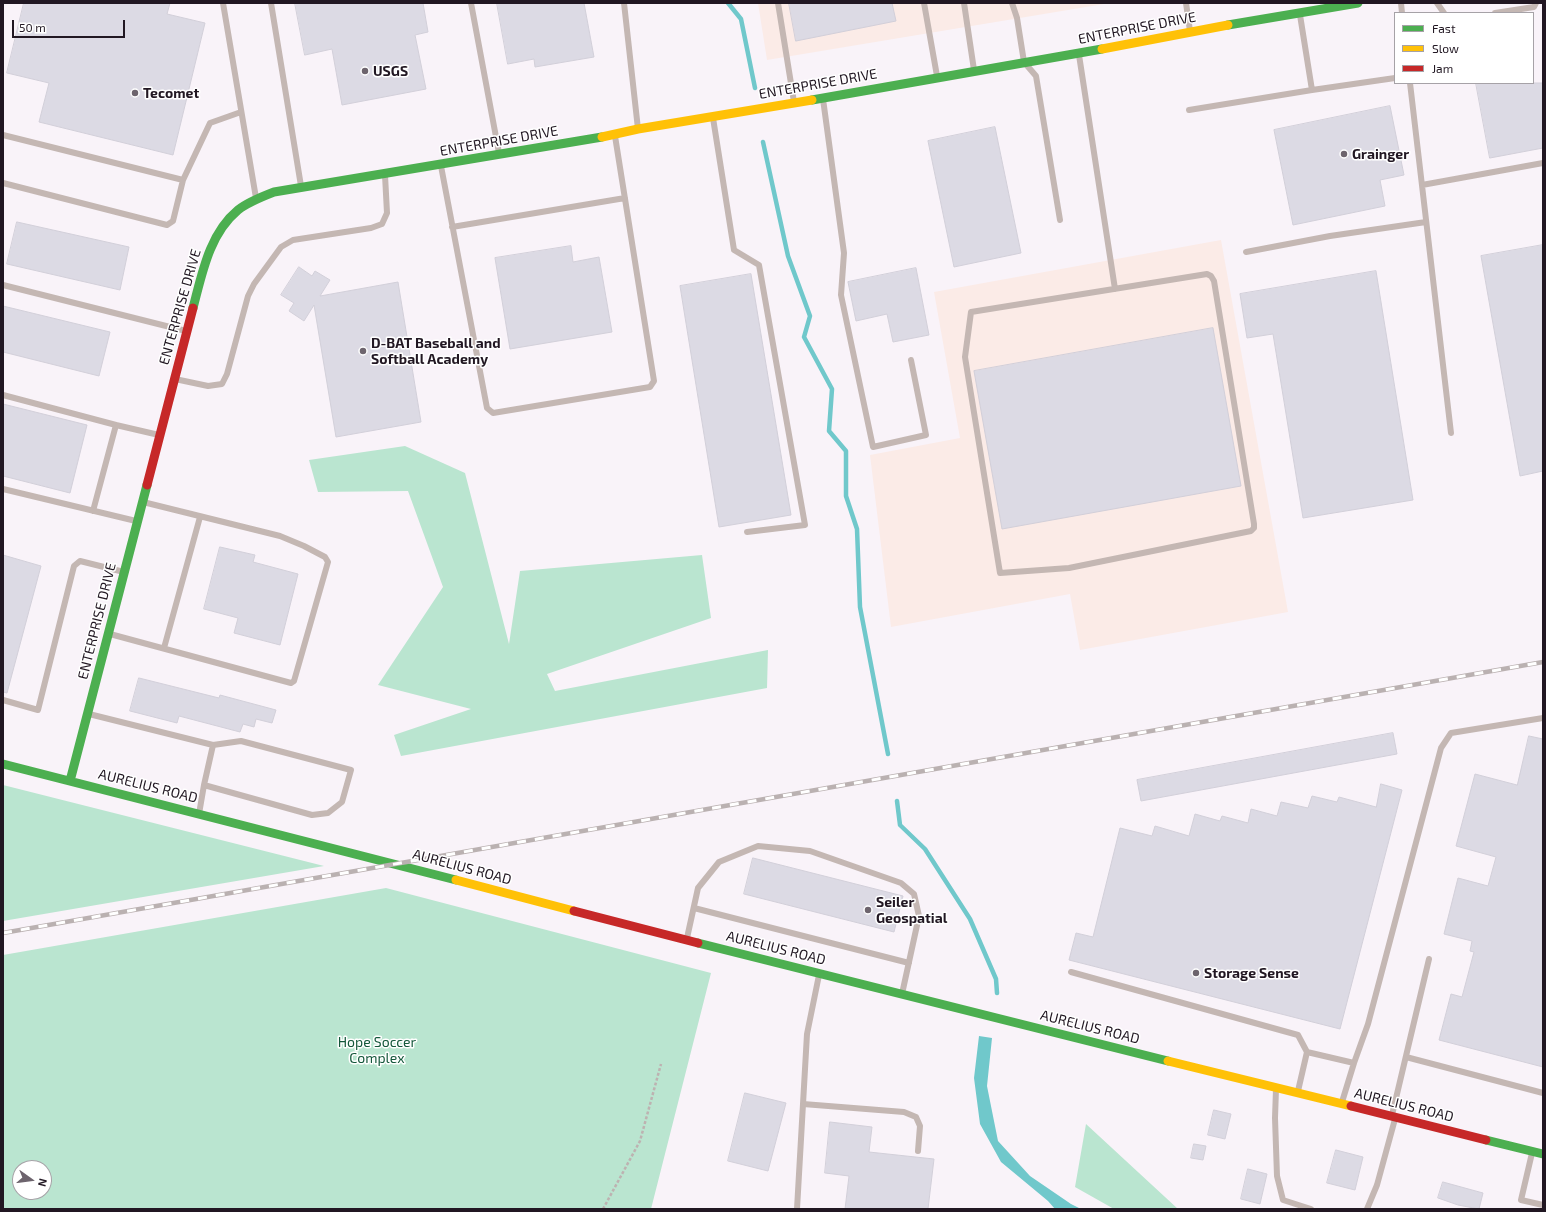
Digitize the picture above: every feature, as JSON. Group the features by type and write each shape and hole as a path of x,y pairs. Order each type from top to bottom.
{"street":[{"name":"ENTERPRISE DRIVE","path":"70,781 206,261 220,230 237,210 256,198 274,192 384,175 615,135 638,129 822,98 937,76 1079,54 1190,32 1358,3"},
{"name":"AURELIUS ROAD","path":"3,764 902,995 1543,1154"}],"lane":[{"path":"223,3 256,198"},
{"path":"271,3 301,188"},
{"path":"471,3 500,155"},
{"path":"624,3 638,129"},
{"path":"778,3 794,102"},
{"path":"924,3 937,76"},
{"path":"964,3 974,70"},
{"path":"1012,3 1017,18 1024,62 1036,76 1060,220"},
{"path":"1186,3 1190,32"},
{"path":"1437,3 1443,12"},
{"path":"1502,12 1534,7 1536,3"},
{"path":"1300,13 1312,90"},
{"path":"1079,54 1115,289"},
{"path":"1189,110 1394,78"},
{"path":"1410,84 1451,434"},
{"path":"822,98 844,253 841,295 872,447 926,435 911,360"},
{"path":"3,183 167,225 173,221 183,180 210,123 241,112"},
{"path":"713,116 734,250 759,265 805,525 747,532"},
{"path":"3,135 183,180"},
{"path":"440,165 486,408 489,412 493,413 650,387 654,381 615,135"},
{"path":"1422,185 1543,163"},
{"path":"175,379 208,386 222,384 227,374 248,296 254,284 281,247 294,240 371,228 382,224 387,213 384,175"},
{"path":"452,227 625,198"},
{"path":"1246,252 1330,236 1426,222"},
{"path":"1207,274 1214,280 1254,528 1250,531 1070,568 1000,573 965,357 972,312 1115,289 1207,274"},
{"path":"3,285 187,332"},
{"path":"3,395 116,425 161,435"},
{"path":"93,511 116,425"},
{"path":"3,489 138,521"},
{"path":"108,634 291,683 293,682 328,562 325,557 280,536 143,502"},
{"path":"164,648 200,517"},
{"path":"3,700 38,710 74,566 80,561 124,572"},
{"path":"87,714 213,745 241,741 351,770 342,802 328,813 312,815 204,785"},
{"path":"1342,1104 1354,1063 1368,1024 1441,748 1451,733 1543,718"},
{"path":"200,814 204,785 213,745"},
{"path":"686,939 698,888 719,862 758,846 810,851 901,883 914,894 920,916 902,995"},
{"path":"694,908 909,964"},
{"path":"1367,1209 1377,1185 1429,959"},
{"path":"1071,972 1298,1035 1307,1052 1298,1093"},
{"path":"797,1209 808,1034 820,974"},
{"path":"1307,1052 1354,1063"},
{"path":"1406,1057 1543,1093"},
{"path":"1276,1088 1275,1118 1277,1176 1283,1200 1311,1209"},
{"path":"803,1104 904,1112 916,1117 920,1126 918,1151"},
{"path":"1532,1151 1521,1200 1543,1205"}],"path":[{"path":"603,1209 640,1141 661,1064"}],"shaded area":[{"path":"758,3 1110,3 767,60"},
{"path":"1221,240 1288,612 1080,650 1070,594 891,627 870,455 960,438 934,292"}],"green space":[{"path":"405,446 465,473 509,644 520,571 702,555 711,618 547,674 555,691 768,650 767,688 401,756 394,735 471,709 378,685 443,587 408,491 318,492 309,460"},
{"path":"3,785 324,866 3,921"},
{"name":"Hope Soccer Complex","path":"386,888 711,973 651,1209 3,1209 3,955"},
{"path":"1086,1124 1178,1209 1114,1209 1075,1187"}],"water":[{"path":"979,1036 992,1038 987,1086 998,1141 1030,1176 1071,1204 1081,1209 1055,1209 1048,1201 1001,1162 980,1124 974,1078"}],"building":[{"path":"24,3 170,3 167,14 205,23 173,155 39,122 49,83 7,73"},
{"path":"295,3 423,3 428,32 415,35 426,89 342,105 332,49 305,55"},
{"path":"497,3 584,3 594,57 535,67 534,59 508,64"},
{"path":"789,3 892,3 896,21 796,41"},
{"path":"1543,83 1543,148 1490,158 1476,84"},
{"path":"1390,106 1404,175 1380,180 1385,206 1293,225 1274,130"},
{"path":"995,127 1021,253 954,267 928,141"},
{"path":"17,222 129,247 120,290 7,264"},
{"path":"1543,245 1543,471 1520,476 1481,256"},
{"path":"571,246 573,262 599,257 612,332 510,349 495,258"},
{"path":"299,267 312,276 315,271 330,280 320,296 398,282 421,422 336,437 314,305 304,321 289,311 294,303 281,295"},
{"path":"916,268 929,335 893,342 887,314 856,321 848,282"},
{"path":"1376,271 1413,500 1303,518 1273,334 1247,338 1240,294"},
{"path":"751,274 791,515 719,527 680,286"},
{"path":"3,306 110,332 99,376 3,352"},
{"path":"1213,328 1241,486 1002,529 974,371"},
{"path":"3,404 87,425 70,493 3,476"},
{"path":"220,547 255,555 253,562 298,574 280,645 234,633 238,618 204,609"},
{"path":"3,555 41,566 7,693 3,692"},
{"path":"139,678 219,698 220,695 276,710 272,723 256,719 254,727 243,724 240,732 179,716 177,723 130,711"},
{"path":"1393,733 1397,754 1141,801 1137,780"},
{"path":"1529,736 1543,739 1543,1067 1439,1040 1451,994 1462,997 1474,952 1470,951 1472,941 1444,934 1458,878 1488,886 1496,857 1456,846 1475,774 1517,785"},
{"path":"1381,784 1402,790 1340,1029 1069,960 1076,933 1093,937 1120,828 1152,836 1155,826 1189,836 1195,814 1220,821 1222,816 1248,823 1251,809 1277,816 1281,802 1308,808 1312,796 1337,802 1339,797 1376,807"},
{"path":"753,858 903,896 894,932 744,894"},
{"path":"745,1093 786,1103 768,1171 728,1161"},
{"path":"1214,1110 1231,1114 1225,1139 1208,1135"},
{"path":"830,1122 872,1127 869,1152 934,1159 928,1209 845,1209 849,1176 825,1173"},
{"path":"1194,1144 1206,1146 1203,1160 1191,1158"},
{"path":"1336,1150 1363,1157 1355,1190 1327,1183"},
{"path":"1248,1169 1267,1174 1260,1204 1241,1199"},
{"path":"1443,1182 1483,1193 1479,1209 1458,1205 1438,1198"}],"waterway":[{"path":"728,3 741,19 755,88"},
{"path":"763,142 788,256 810,316 804,337 832,389 829,431 846,451 846,496 857,529 860,607 888,754"},
{"path":"897,801 900,825 925,849 970,919 996,979 997,993"}],"railway":[{"path":"3,933 1543,662"}],"traffic: fast":[{"path":"1228,25 1358,3"},
{"path":"812,100 1102,49"},
{"path":"193,308 208,255 220,231 238,210 274,192 602,137"},
{"path":"70,781 147,485"},
{"path":"3,764 456,880"},
{"path":"698,943 1168,1061"},
{"path":"1486,1140 1543,1154"}],"traffic: slow":[{"path":"1102,49 1228,25"},
{"path":"602,137 638,129 812,100"},
{"path":"456,880 574,911"},
{"path":"1168,1061 1351,1106"}],"traffic: jam":[{"path":"147,485 193,308"},
{"path":"574,911 698,943"},
{"path":"1351,1106 1486,1140"}],"place":[{"name":"USGS","path":"365,71"},
{"name":"Tecomet","path":"135,93"},
{"name":"Grainger","path":"1344,154"},
{"name":"D-BAT Baseball and Softball Academy","path":"363,351"},
{"name":"Seiler Geospatial","path":"868,910"},
{"name":"Storage Sense","path":"1196,973"}]}
